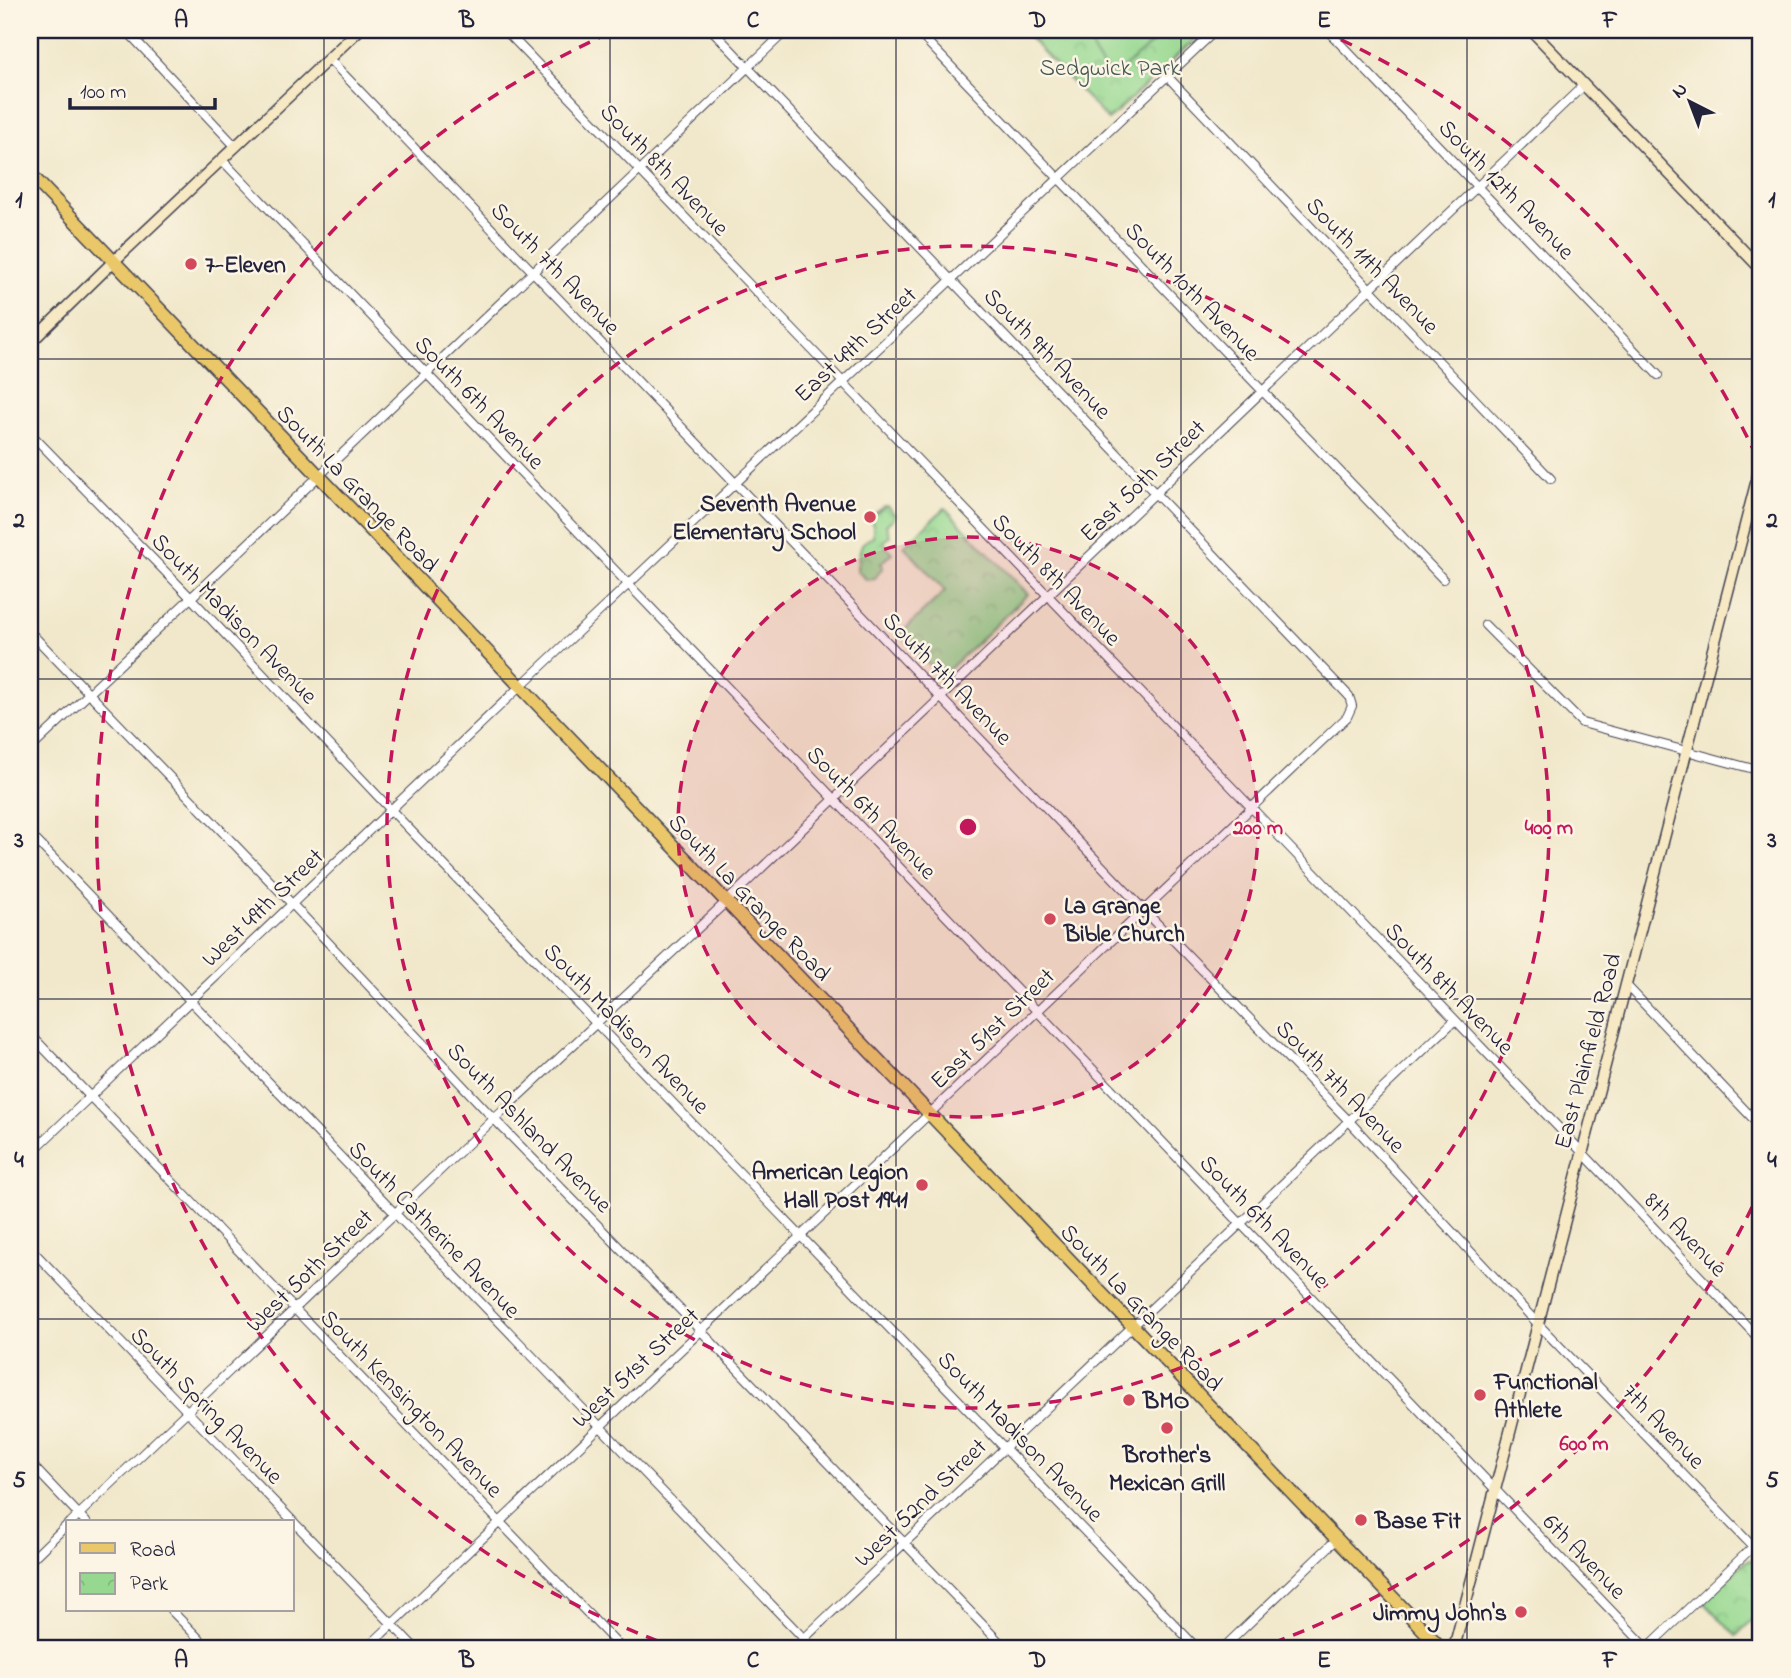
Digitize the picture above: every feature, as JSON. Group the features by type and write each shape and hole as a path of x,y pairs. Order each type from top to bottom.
{"main road":[{"path":"1531,30 1761,269"},
{"path":"30,343 329,59 354,32"},
{"name":"South La Grange Road","path":"30,174 1441,1648"},
{"name":"East Plainfield Road","path":"1454,1648 1761,464"}],"street":[{"path":"126,30 236,146"},
{"name":"South 8th Avenue","path":"505,30 1583,1153"},
{"name":"South 9th Avenue","path":"712,30 1349,696 1352,706"},
{"path":"30,749 787,30"},
{"name":"South 10th Avenue","path":"916,30 1443,579"},
{"name":"East 49th Street","path":"520,687 1216,30"},
{"name":"South 12th Avenue","path":"1328,30 1658,375"},
{"name":"South 7th Avenue","path":"329,59 1348,1120 1538,1324"},
{"name":"South 11th Avenue","path":"1167,76 1551,479"},
{"name":"East 50th Street","path":"726,902 1584,85"},
{"name":"South 6th Avenue","path":"222,160 1495,1490"},
{"name":"South Madison Avenue","path":"30,433 1197,1648"},
{"path":"1485,625 1582,723 1761,771"},
{"name":"South Ashland Avenue","path":"30,632 1004,1648"},
{"name":"West 49th Street","path":"30,1154 520,687"},
{"name":"East 51st Street","path":"929,1114 1347,717 1352,706"},
{"name":"South Catherine Avenue","path":"30,834 813,1648"},
{"name":"West 50th Street","path":"72,1520 726,902"},
{"path":"1626,985 1761,1127"},
{"name":"West 52nd Street","path":"794,1648 1454,1021"},
{"name":"South Kensington Avenue","path":"30,1034 621,1648"},
{"name":"West 51st Street","path":"367,1648 929,1114"},
{"name":"8th Avenue","path":"1583,1153 1761,1341"},
{"name":"South Spring Avenue","path":"30,1248 291,1520"},
{"name":"7th Avenue","path":"1538,1324 1761,1555"},
{"path":"30,1463 84,1520"},
{"name":"6th Avenue","path":"1495,1490 1647,1648"},
{"name":"South Spring Avenue","path":"294,1523 415,1648"},
{"name":"West 50th Street","path":"30,1561 66,1526"},
{"path":"1223,1648 1337,1539"},
{"path":"1647,1648 1761,1539"},
{"path":"173,1612 208,1648"}],"green space":[{"name":"Sedgwick Park","path":"1022,30 1205,30 1108,120"},
{"path":"1085,30 1170,30 1112,78 1096,55"},
{"path":"888,507 895,515 886,525 890,536 884,541 892,553 881,563 883,567 875,578 867,580 857,571 860,552 863,543 873,536 870,517"},
{"path":"945,508 1028,594 941,677 900,634 945,591 904,546"},
{"path":"1750,1560 1761,1565 1761,1611 1736,1636 1703,1601 1743,1563"}],"place":[{"name":"7-Eleven","path":"191,264"},
{"name":"Seventh Avenue Elementary School","path":"870,517"},
{"name":"La Grange Bible Church","path":"1050,919"},
{"name":"American Legion Hall Post 1941","path":"922,1185"},
{"name":"Functional Athlete","path":"1480,1395"},
{"name":"BMO","path":"1129,1400"},
{"name":"Brother's Mexican Grill","path":"1167,1428"},
{"name":"Base Fit","path":"1361,1520"},
{"name":"Jimmy John's","path":"1521,1612"}]}
